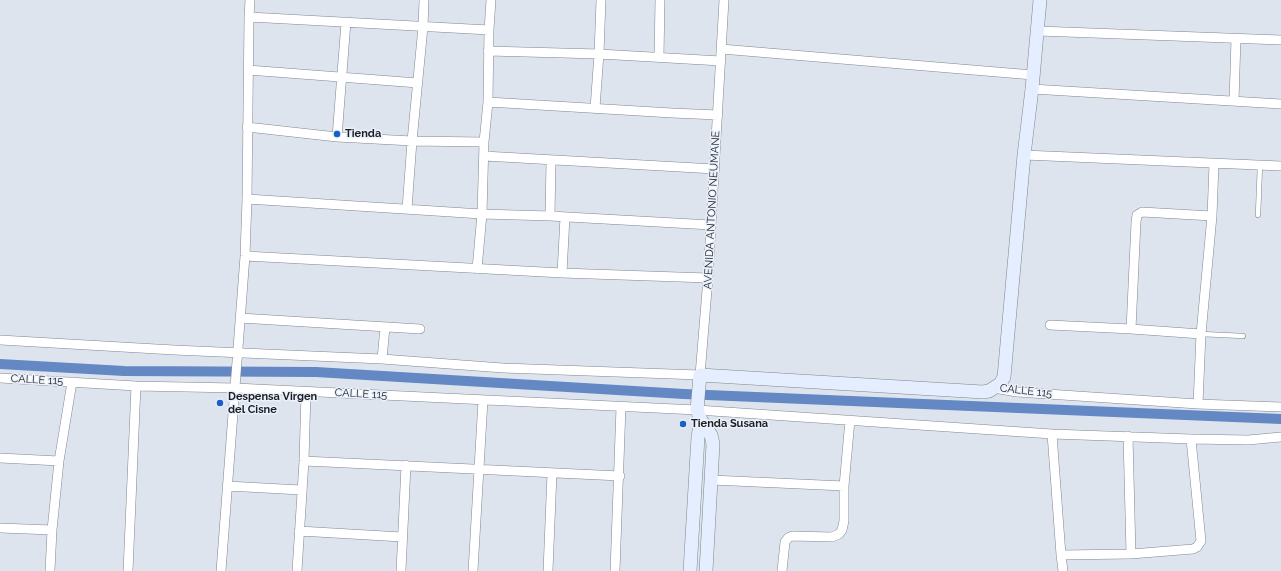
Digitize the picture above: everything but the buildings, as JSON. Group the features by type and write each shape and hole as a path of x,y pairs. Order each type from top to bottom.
{"street":[{"path":"221,571 245,256 250,0"},
{"path":"407,209 424,0"},
{"path":"478,269 482,214 484,142 488,102 488,51 491,0"},
{"path":"595,108 601,0"},
{"path":"659,57 660,0"},
{"name":"AVENIDA ANTONIO NEUMANE","path":"690,571 700,378 712,225 724,0"},
{"path":"994,388 1000,384 1004,377 1040,0"},
{"path":"249,17 489,30"},
{"path":"337,137 340,77 346,22"},
{"path":"1038,31 1281,40"},
{"path":"1234,101 1236,39"},
{"path":"721,49 1034,74"},
{"path":"488,51 599,54 721,61"},
{"path":"248,70 418,84"},
{"path":"1032,89 1281,104"},
{"path":"488,102 672,114 718,115"},
{"path":"247,127 337,137 412,141 484,142"},
{"path":"1024,155 1281,166"},
{"path":"484,156 551,161 715,169"},
{"path":"550,216 551,161"},
{"path":"1198,404 1201,334 1212,216 1214,164"},
{"path":"247,200 482,214 550,216 712,225"},
{"path":"1131,330 1137,215 1142,212 1212,216"},
{"path":"562,273 565,217"},
{"path":"245,256 562,273 708,278"},
{"path":"240,318 420,329"},
{"path":"1050,325 1201,334"},
{"path":"382,359 385,327"},
{"path":"0,340 238,355 382,359 502,368 700,378"},
{"name":"CALLE 115","path":"0,378 136,386 235,383 306,392 622,407 850,420 1052,434 1248,440 1281,437"},
{"name":"CALLE 115","path":"700,378 983,392 994,388 1017,392 1198,404 1281,406"},
{"path":"50,571 52,530 59,461 72,382"},
{"path":"128,571 136,386"},
{"path":"297,571 304,461 306,392"},
{"path":"473,571 483,400"},
{"path":"616,571 622,407"},
{"path":"699,412 711,435 713,444 706,571"},
{"path":"782,571 785,542 788,538 792,536 832,537 839,534 842,530 844,521 844,486 850,420"},
{"path":"1052,434 1063,571"},
{"path":"1128,436 1131,554"},
{"path":"1061,554 1131,554 1192,549 1197,547 1201,542 1190,439"},
{"path":"0,458 59,461"},
{"path":"304,461 620,476"},
{"path":"401,571 406,465"},
{"path":"548,571 552,472"},
{"path":"711,480 844,486"},
{"path":"227,486 301,490"},
{"path":"0,528 52,530"},
{"path":"299,531 402,537"}],"lane":[{"path":"1258,215 1260,165"},
{"path":"1201,334 1243,336"}],"waterway":[{"path":"0,364 124,371 316,372 684,394 1281,419"}],"place":[{"name":"Tienda","path":"337,134"},
{"name":"Despensa Virgen del Cisne","path":"220,403"},
{"name":"Tienda Susana","path":"683,424"}]}
